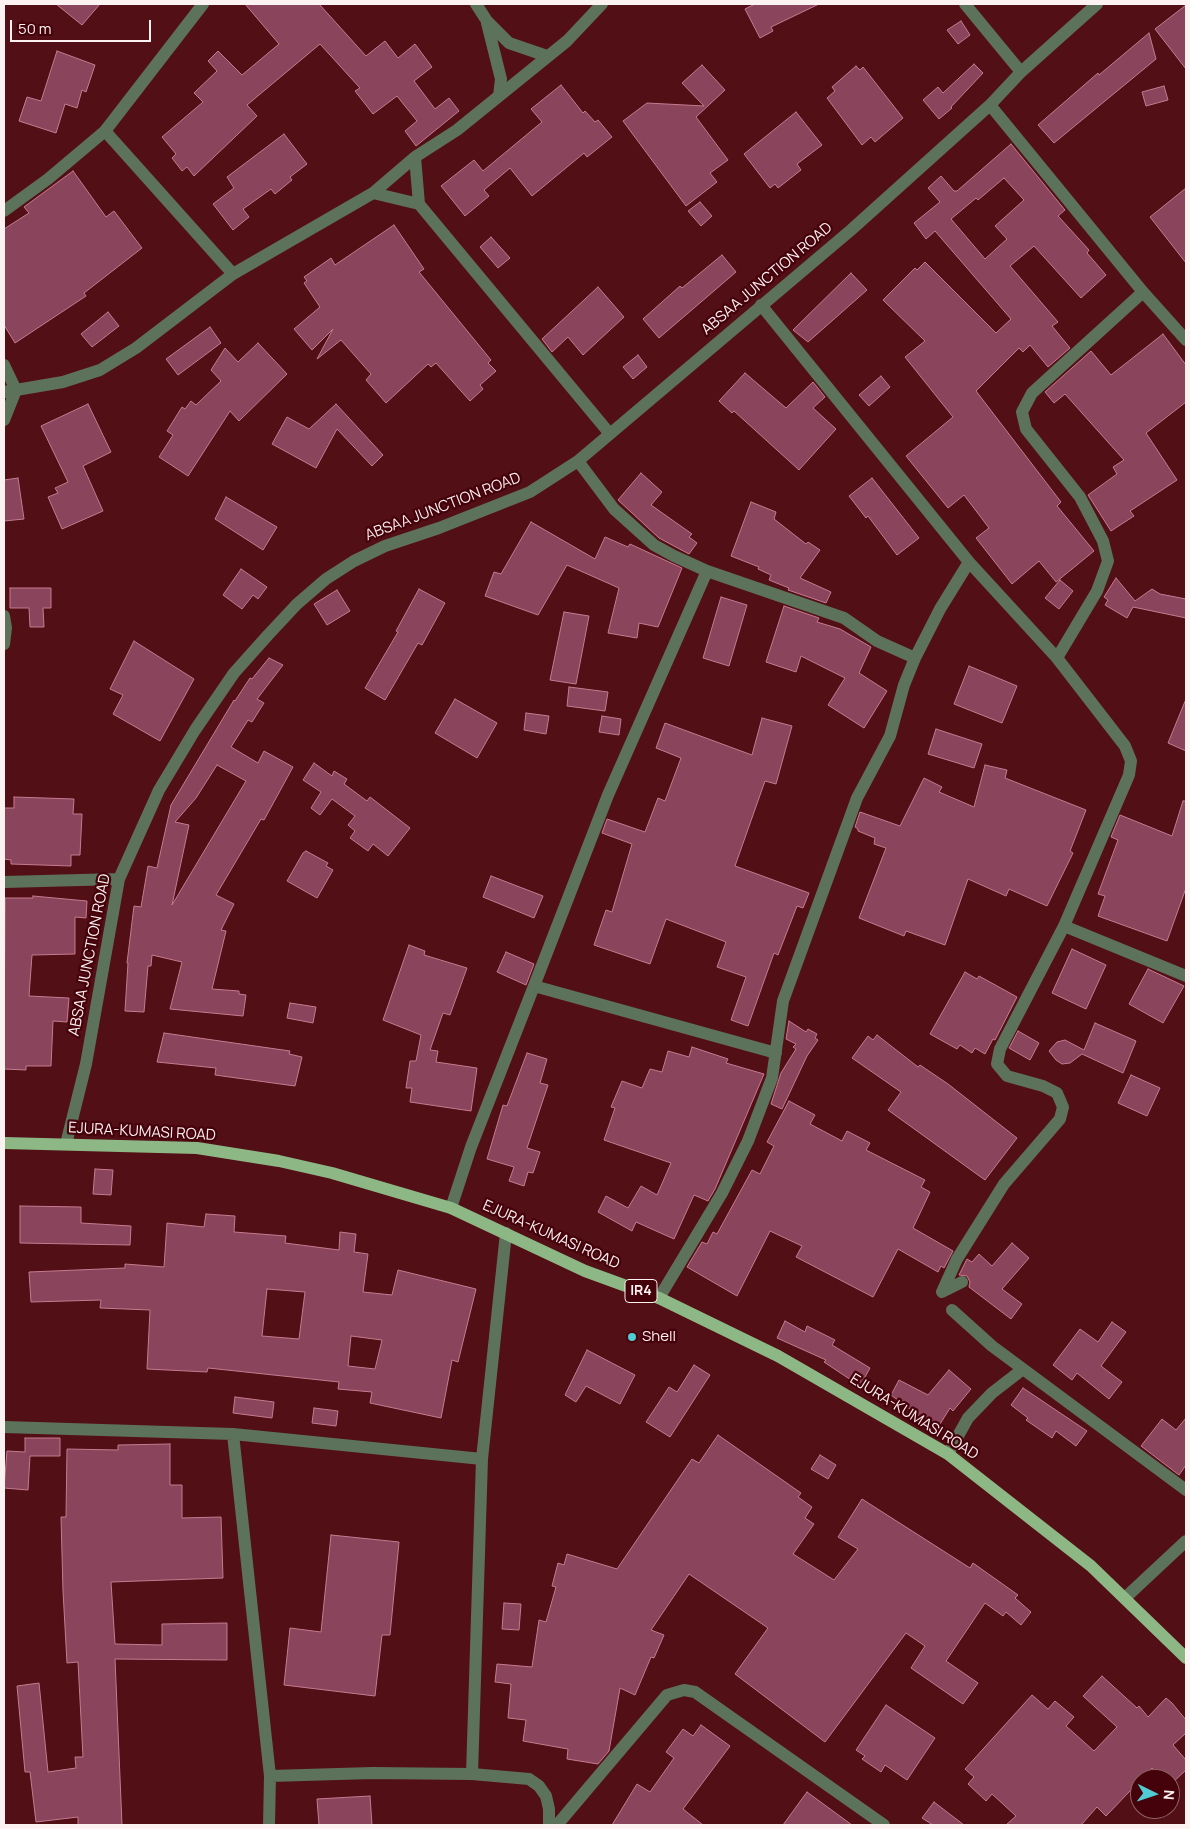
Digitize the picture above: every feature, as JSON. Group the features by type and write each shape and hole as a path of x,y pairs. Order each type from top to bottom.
{"main road":[{"name":"EJURA-KUMASI ROAD","path":"4,1143 198,1148 279,1161 332,1173 451,1208 585,1271 660,1298 834,1386 948,1454 1091,1566 1186,1658"}],"street":[{"path":"4,211 48,179 105,131 202,4"},
{"path":"476,4 487,21 509,43 547,56"},
{"path":"10,391 63,382 100,370 136,348 233,274 373,193 415,157 457,130 567,41 602,4"},
{"path":"965,4 1021,72"},
{"name":"ABSAA JUNCTION ROAD","path":"66,1144 86,1064 119,879 159,790 195,730 234,673 297,604 326,579 354,561 385,546 439,528 530,492 578,462 851,230 990,105 1021,72 1097,4"},
{"path":"487,21 501,79 499,96"},
{"path":"990,105 1143,292 1186,340"},
{"path":"105,131 233,274"},
{"path":"415,157 419,204 610,434"},
{"path":"373,193 419,204"},
{"path":"1057,658 1097,591 1108,561 1103,541 1080,497 1026,429 1022,412 1032,393 1143,292"},
{"path":"761,305 969,562 1057,658 1125,746 1131,761 1129,775 1064,926 1000,1049 997,1064 1007,1076 1042,1086 1057,1093 1063,1107 1060,1119 1004,1184 957,1259 942,1292 962,1282"},
{"path":"4,365 10,391 4,420"},
{"path":"578,462 614,509 654,545 707,571 844,618 877,642 916,658"},
{"path":"660,1298 722,1193 744,1150 772,1078 783,1001 857,798 890,736 904,685 916,658 940,608 969,562"},
{"path":"451,1208 471,1148 608,795 707,571"},
{"path":"4,616 6,628 4,644"},
{"path":"4,882 119,879"},
{"path":"1064,926 1186,976"},
{"path":"534,986 776,1053"},
{"path":"472,1774 482,1459 506,1233"},
{"path":"952,1310 992,1346 1186,1490"},
{"path":"948,1454 968,1418 992,1392 1023,1369"},
{"path":"4,1427 233,1434 482,1459"},
{"path":"233,1434 270,1776 269,1825"},
{"path":"1126,1598 1186,1541"},
{"path":"557,1825 668,1695 684,1690 695,1692 884,1825"},
{"path":"270,1776 372,1772 472,1774 529,1779 539,1786 546,1796 549,1809 549,1825"}],"building":[{"path":"56,4 100,4 82,25"},
{"path":"245,4 319,4 366,56 385,41 398,58 415,44 432,67 414,81 435,109 449,98 459,111 416,146 405,131 417,121 397,96 373,114 355,91 360,88 320,44 247,105 257,116 194,176 187,167 182,171 172,158 176,154 162,137 203,102 194,93 217,71 208,61 218,51 242,75 279,44"},
{"path":"755,4 819,4 771,27 773,31 760,38 745,9"},
{"path":"1186,5 1186,69 1155,29"},
{"path":"961,21 970,35 958,44 947,30"},
{"path":"1149,33 1156,59 1054,143 1038,125 1098,73 1099,75"},
{"path":"57,51 95,65 86,92 82,90 77,108 65,104 56,133 19,121 27,97 41,101"},
{"path":"974,64 983,73 952,108 939,119 923,100 938,87 943,93"},
{"path":"702,65 725,90 696,117 728,160 710,173 717,182 686,206 623,121 647,103 704,106 682,83"},
{"path":"856,66 860,70 863,67 903,118 875,142 871,137 862,145 827,98 835,91 832,87"},
{"path":"561,85 583,113 585,111 595,122 598,120 612,137 587,157 584,153 532,196 510,168 484,190 489,196 465,216 441,186 474,160 483,171 542,122 531,109"},
{"path":"1164,86 1168,100 1146,106 1142,92"},
{"path":"796,112 822,145 797,164 801,170 778,188 775,184 770,188 744,154"},
{"path":"284,134 307,164 290,177 292,180 275,194 271,189 243,209 249,217 233,230 213,204 234,188 227,177"},
{"path":"1011,144 1065,210 1058,216 1089,250 1087,253 1106,275 1081,298 1034,246 1010,266 1058,322 1052,326 1070,348 1048,367 1030,345 1023,352 1019,348 976,391 1061,502 1057,506 1094,551 1056,582 1039,561 1012,584 976,538 989,528 964,495 948,508 906,456 953,417 905,357 925,341 883,300 915,268 917,270 925,262 996,333 1011,319 935,231 926,239 914,223 940,202 928,188 941,176 954,191 957,191","holes":["1004,178 1024,200 995,226 1007,239 985,259 951,219"]},
{"path":"73,171 106,217 114,211 142,248 84,293 86,296 15,343 4,325 4,229 29,213 24,207"},
{"path":"1186,188 1186,263 1150,217"},
{"path":"700,202 712,216 701,226 688,211"},
{"path":"394,225 424,269 419,272 491,360 488,363 496,371 480,385 483,389 470,401 436,363 431,367 428,364 386,403 366,380 371,374 341,340 317,359 333,329 312,350 294,329 320,307 304,283 307,281 304,277 331,258 335,265"},
{"path":"491,237 510,258 498,268 480,247"},
{"path":"722,255 736,272 659,338 643,319 680,286 682,288"},
{"path":"851,273 867,290 808,342 793,330"},
{"path":"598,287 624,317 583,355 568,337 552,352 542,339"},
{"path":"108,312 119,326 92,347 81,334"},
{"path":"210,327 221,343 178,375 166,359"},
{"path":"1163,334 1186,365 1186,402 1146,433 1177,480 1130,511 1134,516 1111,531 1088,495 1117,474 1113,467 1124,460 1065,394 1054,403 1045,392 1091,351 1111,375"},
{"path":"258,343 287,374 239,421 230,411 188,476 159,457 173,435 167,431 182,407 185,409 191,401 196,405 221,381 211,370 225,348 238,362"},
{"path":"638,355 647,367 633,379 623,367"},
{"path":"745,373 786,408 813,382 825,397 813,408 836,429 799,470 734,411 732,413 719,401"},
{"path":"881,376 890,387 869,406 859,395"},
{"path":"88,404 111,452 83,466 103,511 62,529 48,497 58,493 55,488 68,482 41,426"},
{"path":"336,404 383,455 372,466 337,429 316,468 272,444 287,417 309,429"},
{"path":"641,473 662,492 651,505 692,534 689,537 697,543 689,554 659,538 618,500"},
{"path":"18,478 24,519 4,521 4,480"},
{"path":"872,478 919,538 897,555 868,516 866,518 849,496"},
{"path":"226,497 277,527 263,550 215,519"},
{"path":"751,502 776,512 774,519 806,544 808,542 820,550 800,578 831,592 826,603 788,590 789,588 769,580 771,575 758,569 759,567 731,556"},
{"path":"531,522 595,559 605,537 628,547 630,544 682,568 658,627 639,623 637,638 608,633 619,588 567,565 538,615 485,596 494,572 501,574"},
{"path":"241,569 267,587 258,599 253,595 242,609 223,595"},
{"path":"1116,578 1135,601 1152,589 1160,594 1186,599 1186,618 1133,607 1127,618 1105,605 1108,600 1104,597"},
{"path":"1060,580 1073,591 1059,609 1045,598"},
{"path":"10,588 51,588 51,608 43,608 44,627 30,627 29,608 10,608"},
{"path":"419,589 445,603 422,645 418,643 385,700 365,688 398,632 396,631"},
{"path":"337,590 350,611 327,625 314,604"},
{"path":"721,597 747,605 729,666 703,658"},
{"path":"784,606 819,618 817,622 840,629 871,647 859,673 887,691 864,728 828,705 845,678 801,656 796,672 766,662"},
{"path":"564,612 589,616 576,684 550,680"},
{"path":"134,641 194,679 160,741 113,714 123,695 110,689"},
{"path":"269,658 283,665 257,699 264,703 252,722 248,720 231,747 258,763 264,751 293,767 264,820 261,819 216,895 234,904 221,930 226,931 212,989 239,991 239,994 246,995 243,1016 170,1009 182,962 152,955 151,966 148,966 144,1012 125,1011 127,963 134,906 141,907 148,866 157,868 171,805 234,700 250,678 252,679","holes":["217,765 246,781 172,905 189,825 175,822 196,798"]},
{"path":"969,666 1017,686 1002,723 954,704"},
{"path":"569,687 608,692 605,711 567,706"},
{"path":"455,699 497,723 477,758 435,733"},
{"path":"1186,699 1186,751 1168,743"},
{"path":"526,713 549,716 546,734 524,730"},
{"path":"602,716 621,719 619,735 599,732"},
{"path":"762,718 792,726 776,784 765,781 735,866 809,893 803,908 797,906 778,955 774,953 748,1026 731,1020 746,977 717,967 726,942 666,919 650,964 594,945 606,910 612,912 632,844 602,833 607,819 645,832 658,798 665,801 681,758 656,748 665,723 752,755"},
{"path":"936,729 982,744 974,768 928,754"},
{"path":"314,763 332,776 334,771 347,779 344,784 367,801 370,797 410,828 388,856 373,844 368,851 350,838 355,831 348,825 355,816 332,799 320,815 311,808 321,792 303,780"},
{"path":"985,765 1007,770 1005,778 1086,810 1070,851 1073,853 1047,906 1009,889 1006,896 968,879 945,945 906,931 904,936 859,918 886,848 874,844 875,838 858,831 855,827 860,812 900,826 924,778 942,787 939,792 974,807"},
{"path":"14,797 74,799 73,814 82,814 80,855 71,855 71,866 11,864 11,860 4,859 4,808 14,808"},
{"path":"1183,801 1186,801 1186,888 1167,941 1098,916 1105,896 1098,894 1118,840 1111,837 1120,815 1172,836"},
{"path":"306,851 328,863 326,866 333,870 317,898 287,881"},
{"path":"491,876 543,896 534,918 483,897"},
{"path":"33,896 87,901 86,918 75,917 75,954 32,955 29,996 69,998 67,1022 53,1021 51,1066 26,1066 26,1070 4,1069 5,898 33,898"},
{"path":"409,945 425,951 424,955 467,968 450,1015 443,1013 430,1050 438,1051 436,1062 477,1068 471,1111 410,1102 412,1088 406,1088 410,1061 416,1061 421,1035 383,1020"},
{"path":"1072,949 1106,965 1086,1009 1052,993"},
{"path":"506,952 534,964 526,985 497,972"},
{"path":"1148,969 1184,986 1163,1023 1129,1004"},
{"path":"965,972 977,979 979,976 1017,997 995,1040 993,1039 985,1054 975,1048 972,1053 960,1045 957,1049 930,1034"},
{"path":"290,1003 316,1007 313,1023 287,1018"},
{"path":"789,1021 806,1032 808,1029 817,1034 815,1038 818,1040 807,1056 782,1109 771,1104 781,1073 796,1049 793,1047 796,1044 786,1039"},
{"path":"1095,1023 1136,1041 1123,1073 1082,1054 1070,1063 1062,1064 1049,1051 1057,1042 1065,1040 1084,1050"},
{"path":"1018,1031 1039,1043 1030,1060 1009,1048"},
{"path":"164,1033 290,1051 289,1054 302,1057 295,1086 215,1075 216,1068 157,1062"},
{"path":"877,1035 918,1067 920,1065 948,1084 1017,1138 985,1180 888,1110 901,1092 852,1058 868,1036 873,1040"},
{"path":"692,1047 728,1059 726,1063 764,1074 715,1189 708,1201 694,1195 674,1239 636,1222 632,1231 598,1212 606,1196 628,1208 641,1186 657,1195 671,1163 604,1140 615,1108 611,1107 622,1081 642,1088 650,1069 662,1072 668,1051 689,1057"},
{"path":"527,1053 547,1059 540,1083 548,1085 527,1148 540,1152 533,1173 528,1172 524,1186 509,1181 514,1167 487,1159 503,1105 507,1106"},
{"path":"1131,1075 1160,1088 1147,1116 1118,1103"},
{"path":"789,1101 815,1115 810,1124 842,1141 847,1131 870,1143 866,1150 925,1180 921,1187 930,1192 913,1228 953,1251 944,1268 941,1266 938,1272 898,1249 873,1297 796,1257 802,1246 770,1231 737,1296 687,1267 702,1242 707,1244 713,1232 717,1234 752,1170 760,1174 774,1146 767,1142"},
{"path":"95,1169 113,1170 111,1195 93,1194"},
{"path":"20,1206 81,1207 81,1223 131,1226 130,1245 20,1243"},
{"path":"206,1214 235,1216 234,1232 286,1236 285,1243 339,1250 340,1232 356,1234 354,1252 368,1254 363,1292 392,1295 398,1270 476,1289 458,1362 452,1360 441,1418 370,1403 372,1392 338,1389 339,1382 208,1368 207,1372 147,1369 150,1310 100,1308 101,1300 31,1302 29,1272 125,1268 125,1264 164,1267 167,1223 204,1227","holes":["267,1289 305,1292 299,1339 262,1336","351,1336 382,1340 375,1369 348,1366"]},
{"path":"1012,1243 1029,1258 1002,1289 1022,1304 1011,1319 969,1287 970,1282 967,1276 959,1275 967,1259 972,1262 979,1254 992,1266"},
{"path":"785,1321 805,1332 807,1326 835,1340 832,1345 870,1368 860,1386 824,1362 826,1360 777,1338"},
{"path":"1112,1322 1126,1332 1101,1366 1122,1382 1109,1399 1077,1373 1072,1380 1053,1365 1080,1329 1098,1342"},
{"path":"587,1350 635,1375 620,1404 586,1386 576,1402 565,1395"},
{"path":"694,1365 710,1375 670,1437 646,1422 669,1387 677,1392"},
{"path":"949,1370 971,1389 953,1411 950,1408 937,1429 891,1395 899,1380 928,1395"},
{"path":"1023,1388 1087,1431 1076,1446 1056,1431 1052,1438 1026,1420 1028,1418 1011,1405"},
{"path":"235,1397 274,1402 272,1418 233,1413"},
{"path":"314,1408 338,1411 336,1426 312,1423"},
{"path":"1186,1418 1186,1465 1179,1475 1141,1446 1162,1419 1176,1430"},
{"path":"718,1435 801,1493 798,1497 812,1507 805,1518 814,1524 793,1554 834,1580 858,1549 838,1537 862,1499 970,1568 973,1563 1018,1595 1015,1598 1031,1612 1021,1625 1006,1612 1003,1616 985,1603 946,1661 978,1683 963,1704 911,1668 925,1646 906,1633 825,1742 735,1674 768,1628 689,1574 651,1630 664,1635 654,1658 651,1657 635,1695 620,1688 609,1751 598,1764 567,1759 568,1749 523,1741 526,1720 508,1718 511,1684 495,1682 497,1664 532,1667 539,1620 546,1622 556,1587 552,1586 558,1563 564,1565 567,1554 617,1569 692,1459 699,1463"},
{"path":"25,1438 60,1438 60,1456 30,1456 28,1490 4,1488 7,1451 25,1452"},
{"path":"170,1444 170,1485 182,1485 182,1518 221,1517 223,1578 111,1582 115,1644 162,1645 162,1624 227,1623 227,1660 115,1659 122,1825 78,1825 78,1817 36,1822 30,1772 25,1772 17,1686 39,1683 48,1772 76,1768 75,1757 83,1757 78,1662 67,1663 63,1591 61,1517 66,1517 67,1449 118,1450 118,1445"},
{"path":"820,1455 836,1465 828,1479 811,1469"},
{"path":"331,1535 399,1542 390,1635 382,1635 375,1696 284,1685 290,1628 321,1632"},
{"path":"504,1603 521,1604 519,1630 502,1629"},
{"path":"1102,1676 1137,1708 1139,1706 1148,1717 1166,1698 1186,1720 1186,1733 1173,1745 1186,1760 1186,1770 1180,1776 1180,1769 1130,1769 1130,1791 1106,1816 1097,1807 1081,1825 1006,1825 1016,1816 992,1794 986,1801 968,1784 974,1777 965,1769 1032,1695 1048,1709 1055,1701 1074,1717 1066,1726 1094,1751 1117,1727 1083,1696"},
{"path":"886,1705 935,1738 907,1780 885,1765 881,1772 862,1759 865,1756 856,1750"},
{"path":"701,1725 730,1746 683,1809 703,1825 612,1825 637,1784 650,1792 674,1758 666,1752 683,1729 693,1736"},
{"path":"807,1792 852,1825 783,1825"},
{"path":"370,1796 372,1825 319,1825 317,1799"},
{"path":"934,1802 964,1825 933,1825 922,1818"}],"place":[{"name":"Shell","path":"632,1337"}]}
